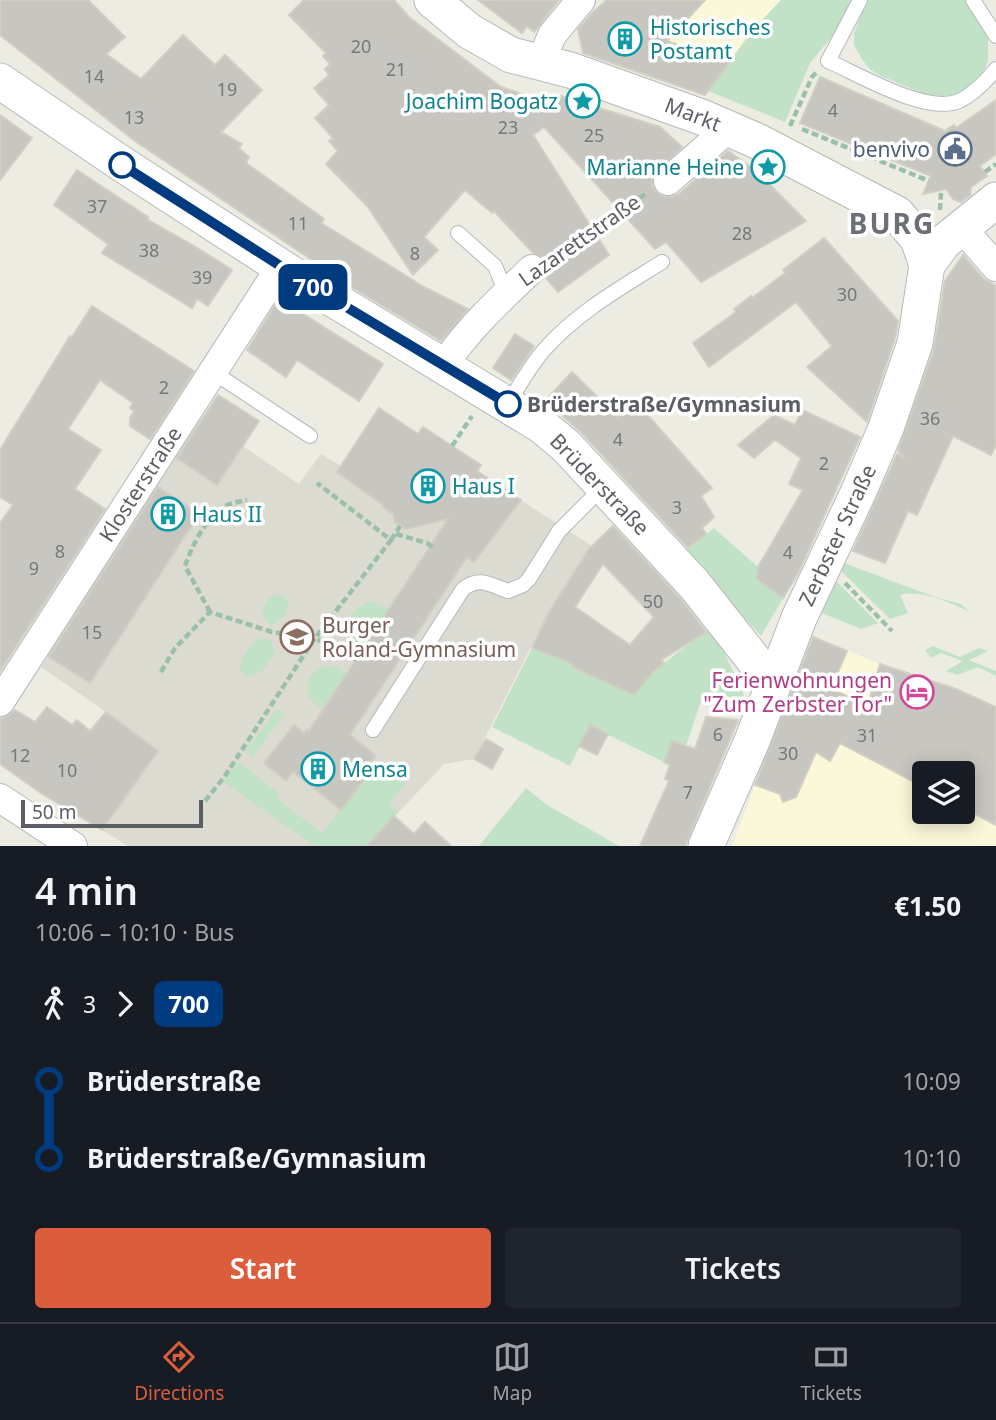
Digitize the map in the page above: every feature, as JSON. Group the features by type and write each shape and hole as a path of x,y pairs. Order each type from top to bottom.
{"street":[{"name":"Markt","path":"432,0 469,31 511,55 541,62 674,106 729,128 897,214 918,239 927,265"},
{"path":"541,62 552,35 581,0"},
{"name":"Brüderstraße","path":"0,81 281,267 542,426 566,446 694,584 757,664 778,676"},
{"path":"668,181 729,128"},
{"path":"927,265 944,242 962,228 990,186"},
{"path":"897,214 962,228 996,267"},
{"name":"Zerbster Straße","path":"706,846 778,676 799,618 886,428 915,343 927,265"},
{"name":"Klosterstraße","path":"0,702 281,267"},
{"name":"Lazarettstraße","path":"443,366 462,337 531,269"},
{"path":"0,798 73,846"}],"lane":[{"path":"860,0 828,61 924,104 943,105 960,101 996,69"},
{"path":"973,0 996,36"},
{"path":"458,233 495,266 506,293"},
{"path":"508,404 545,350 558,337 602,299 662,262"},
{"path":"213,372 310,436"},
{"path":"373,730 463,589 479,581 508,592 523,585 559,531 604,486"}],"path":[{"path":"778,153 812,76 828,61"},
{"path":"804,130 929,181"},
{"path":"990,186 996,164"},
{"name":"Lazarettstraße","path":"531,269 605,218 668,181"},
{"path":"317,483 391,540"},
{"path":"247,500 221,509 191,548 185,566 210,612 272,632 315,638 357,660"},
{"path":"205,801 225,776 315,638 400,526"},
{"path":"396,534 427,543 434,548"},
{"path":"825,563 892,631"},
{"path":"161,672 175,648 210,612"}],"shaded area":[{"path":"607,0 781,0 752,31 705,95 594,57 581,46 579,33 586,18"},
{"name":"Burger Roland-Gymnasium","path":"379,408 418,434 423,427 481,465 477,472 592,546 549,612 474,759 444,764 367,846 128,846 102,830 125,795 106,712 41,667 48,656 46,654 201,418 299,484 321,454 341,466"},
{"path":"812,636 880,664 949,686 996,707 996,846 732,846"}],"green space":[{"path":"781,0 853,0 834,34 810,63 785,122 708,91 752,31"},
{"path":"867,0 966,0 988,30 988,62 979,81 957,95 927,95 871,70 854,45 854,33"},
{"path":"714,528 758,567 757,579 783,598 761,636 683,552"},
{"path":"844,563 961,604 970,612 936,598 909,594 900,595 908,613 890,619 841,571"},
{"path":"836,581 878,623 861,629 822,613"},
{"path":"273,595 283,596 289,603 286,614 272,626 265,619 263,611"},
{"path":"371,601 389,609 362,651 352,637 349,623 356,610"},
{"path":"713,628 744,695 743,701 702,698 686,746 672,742 664,762 590,726 570,766 492,727 532,648 573,664 572,668 634,695 670,658"},
{"path":"261,638 272,641 274,654 260,673 246,676 240,670 242,660 250,647"},
{"path":"933,646 960,657 979,648 988,651 969,660 996,671 996,676 978,667 957,675 946,671 963,661 941,653 931,658 925,650"},
{"path":"330,666 347,673 323,710 309,698 308,686 314,672"},
{"path":"276,710 285,714 252,757 245,752"},
{"path":"239,762 279,793 276,798 322,833 367,776 406,782 389,803 398,812 367,846 315,846 223,782"},
{"path":"526,788 547,805 619,846 479,846"}],"building":[{"path":"0,0 88,0 125,37 106,54 141,79 183,35 215,65 225,55 262,90 221,132 242,144 239,148 249,157 246,163 324,219 321,223 424,287 468,309 441,341 355,289 135,141 0,35"},
{"path":"304,0 394,0 410,18 501,87 551,104 557,95 660,127 682,147 653,175 652,185 662,196 679,194 728,151 755,170 806,221 701,282 666,242 655,249 544,127 533,135 609,255 558,292 546,278 548,266 545,258 533,253 494,211 492,213 465,190 424,237 438,250 413,275 368,207 326,164 338,151 329,141 333,138 315,118 329,105 314,88 329,75 325,69 330,64 323,56 326,53 289,15"},
{"path":"478,0 559,0 534,32 527,26 522,33"},
{"name":"Historisches Postamt","path":"607,0 705,0 667,41 729,63 705,95 583,53 578,29"},
{"path":"820,77 945,131 954,125 956,128 996,100 996,154 980,166 987,176 971,187 970,195 961,202 953,199 946,189 923,194 931,176 800,123"},
{"path":"0,115 32,138 0,180"},
{"path":"77,170 148,217 148,220 232,270 208,306 197,299 192,308 102,253 108,244 54,205"},
{"path":"824,238 898,321 895,338 867,422 807,367 832,346 796,302 709,367 693,343 736,312 734,309 751,296 752,298 785,273 783,270"},
{"path":"963,255 983,278 996,286 996,445 991,455 953,436 917,515 908,511 885,563 853,551 897,454 905,458 898,451 934,349 945,281"},
{"path":"279,299 383,364 359,401 297,360 286,377 247,350"},
{"path":"92,306 194,371 150,439 130,426 134,411 130,408 133,403 100,380 68,429 101,450 75,489 105,509 0,671 0,523 13,505 0,497 0,450 70,336 72,337"},
{"path":"515,334 534,346 511,380 493,368"},
{"path":"572,372 618,417 637,403 712,488 701,496 714,517 702,528 706,534 688,548 581,432 545,401"},
{"path":"218,395 259,421 217,485 177,458"},
{"path":"379,408 418,434 423,427 481,465 477,471 521,500 474,562 467,557 350,735 376,756 362,773 367,776 341,810 293,772 286,781 264,763 294,725 304,733 307,729 309,731 448,519 406,529 395,522 393,514 382,507 383,505 337,472"},
{"path":"802,410 860,437 798,573 783,598 757,579 758,567 803,490 789,484 801,458 775,440 754,458 738,445 774,415 795,425"},
{"path":"158,487 199,514 90,683 49,657"},
{"path":"613,526 679,597 706,632 661,660 664,663 634,695 572,667 573,664 532,648 549,612 589,549","holes":["603,564 654,617 630,645 575,607"]},
{"path":"813,637 847,651 831,688 867,707 880,664 956,689 996,707 996,825 975,814 975,761 912,761 912,781 840,743 830,761 816,752 796,797 783,802 780,794 755,785"},
{"path":"47,707 72,725 77,720 90,731 106,712 158,751 102,830 0,764 0,719 15,710 35,722"},
{"path":"706,717 738,720 685,846 640,846 669,781 665,779 670,765 664,762 672,741 695,749"},
{"path":"590,725 608,734 597,755 579,746"},
{"path":"486,739 503,749 492,769 474,759"},
{"path":"394,816 414,834 425,822 451,846 367,846"}],"bus line":[{"name":"700","path":"122,165 318,290 508,404"}],"place":[{"name":"Historisches Postamt","path":"625,39"},
{"name":"Joachim Bogatz","path":"583,101"},
{"name":"benvivo","path":"955,149"},
{"name":"Marianne Heine","path":"768,167"},
{"name":"Brüderstraße/Gymnasium","path":"508,404"},
{"name":"Haus I","path":"428,486"},
{"name":"Haus II","path":"168,514"},
{"name":"Burger Roland-Gymnasium","path":"297,637"},
{"name":"Ferienwohnungen \"Zum Zerbster Tor\"","path":"917,692"},
{"name":"Mensa","path":"318,769"}],"district":[{"name":"BURG","path":"892,223"}]}
